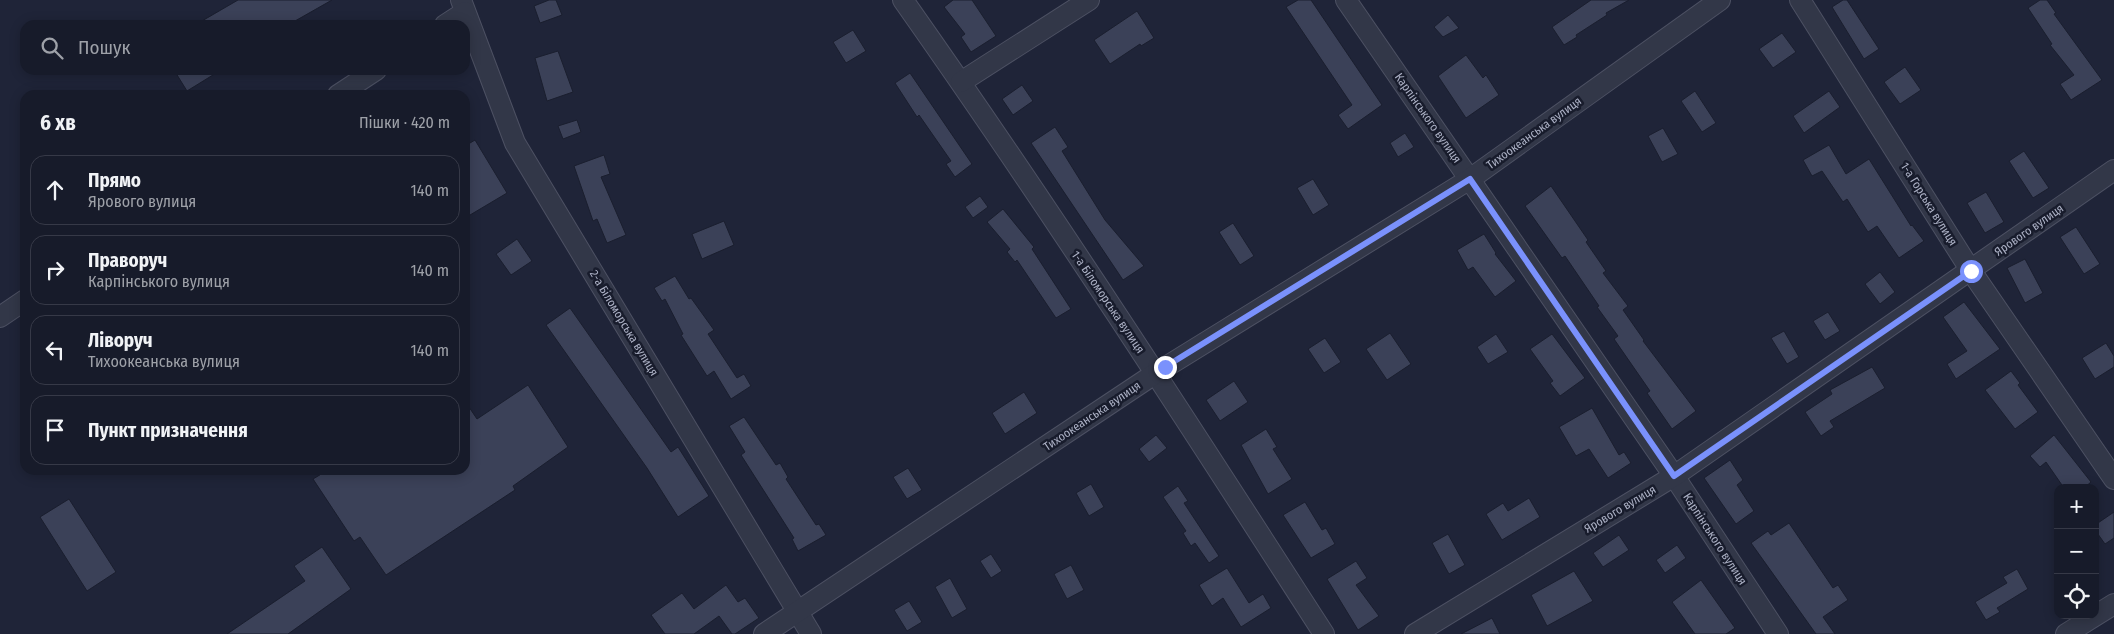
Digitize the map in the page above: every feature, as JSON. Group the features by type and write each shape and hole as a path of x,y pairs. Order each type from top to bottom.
{"street":[{"name":"1-а Біломорська вулиця","path":"903,0 1156,373 1324,634"},
{"path":"960,82 1089,0"},
{"name":"Карпінського вулиця","path":"1346,0 1674,476 1778,634"},
{"name":"Тихоокеанська вулиця","path":"764,634 1156,373 1470,179 1720,0"},
{"name":"1-а Горська вулиця","path":"1800,0 1971,271 2114,478"},
{"path":"449,20 462,6"},
{"name":"2-а Біломорська вулиця","path":"462,6 467,20"},
{"name":"2-а Біломорська вулиця","path":"470,27 515,143 796,613 811,634"},
{"path":"346,90 368,75"},
{"name":"Ярового вулиця","path":"1415,634 1674,476 2114,170"},
{"path":"0,317 20,303"},
{"path":"2066,634 2114,604"}],"building":[{"path":"238,0 332,0 297,20 204,20"},
{"path":"549,0 556,0 562,15 540,23 534,6"},
{"path":"953,0 972,0 996,36 971,52 961,37 965,34 944,7"},
{"path":"1298,0 1311,0 1382,105 1348,129 1338,115 1352,105 1286,7"},
{"path":"1591,0 1629,0 1606,13 1607,15 1564,45 1552,27"},
{"path":"1843,0 1847,0 1879,49 1864,59 1832,7"},
{"path":"2040,0 2047,0 2056,13 2054,14 2102,80 2071,100 2060,84 2074,75 2050,45 2052,44 2028,8"},
{"path":"1137,11 1154,38 1141,46 1140,44 1110,64 1094,40"},
{"path":"1448,15 1459,28 1443,37 1434,27"},
{"path":"853,30 866,51 846,63 833,42"},
{"path":"1782,33 1796,52 1773,68 1759,49"},
{"path":"558,51 573,92 547,101 535,58"},
{"path":"1466,55 1483,78 1486,75 1499,95 1466,118 1438,76"},
{"path":"1905,67 1921,90 1900,104 1884,82"},
{"path":"910,73 972,164 955,177 946,164 951,161 919,115 917,117 895,83"},
{"path":"177,75 213,75 189,90 186,90"},
{"path":"1022,85 1033,101 1013,115 1002,99"},
{"path":"1695,91 1716,123 1702,132 1681,101"},
{"path":"1829,91 1840,107 1804,133 1793,116"},
{"path":"577,120 581,132 563,139 558,126"},
{"path":"1055,127 1068,147 1062,151 1105,220 1144,266 1123,280 1031,143"},
{"path":"1663,128 1678,154 1662,162 1648,136"},
{"path":"1405,133 1414,147 1398,157 1390,143"},
{"path":"475,140 507,193 470,215 470,143"},
{"path":"1829,145 1846,174 1869,159 1911,226 1924,241 1899,258 1877,226 1868,232 1847,199 1843,202 1822,171 1812,176 1803,160"},
{"path":"2024,151 2049,188 2033,198 2009,161"},
{"path":"604,155 610,174 601,177 626,235 607,243 597,219 593,221 574,166"},
{"path":"1313,179 1329,205 1313,215 1297,188"},
{"path":"1551,186 1588,240 1586,242 1606,271 1603,273 1628,306 1623,310 1643,341 1696,411 1672,429 1647,393 1650,391 1614,339 1618,336 1597,307 1599,306 1565,256 1562,258 1525,206"},
{"path":"1986,192 2004,222 1985,233 1967,203"},
{"path":"980,196 988,207 973,218 965,207"},
{"path":"1003,209 1034,247 1032,249 1071,309 1056,318 1017,260 1015,262 1007,252 1010,249 987,222"},
{"path":"724,221 734,245 702,259 692,234"},
{"path":"1233,223 1254,256 1240,265 1219,232"},
{"path":"2076,227 2100,264 2084,274 2060,237"},
{"path":"1484,234 1495,254 1516,281 1495,297 1473,267 1468,270 1457,250"},
{"path":"517,239 532,261 511,275 496,254"},
{"path":"2025,259 2043,293 2025,303 2007,268"},
{"path":"1880,272 1895,292 1880,304 1865,284"},
{"path":"675,276 689,299 691,298 714,330 708,334 737,378 744,374 751,386 731,399 714,371 707,376 681,335 683,334 665,299 662,301 654,288"},
{"path":"1964,302 2000,349 1956,379 1947,364 1967,351 1943,317"},
{"path":"570,308 671,452 678,447 709,496 678,517 647,468 546,325"},
{"path":"1828,312 1840,331 1825,340 1813,321"},
{"path":"1784,331 1799,357 1787,364 1771,338"},
{"path":"1390,333 1411,364 1387,380 1366,349"},
{"path":"1496,334 1508,352 1488,364 1477,347"},
{"path":"1552,334 1585,378 1560,396 1550,383 1553,381 1530,349"},
{"path":"1325,338 1341,362 1324,373 1308,349"},
{"path":"2106,343 2114,356 2114,367 2095,379 2082,358"},
{"path":"1872,367 1885,388 1830,421 1834,427 1821,436 1805,412 1832,394 1830,390"},
{"path":"2011,371 2020,383 2018,385 2038,412 2015,429 1985,390"},
{"path":"1234,381 1248,402 1220,421 1206,400"},
{"path":"528,385 568,447 513,486 515,490 386,575 360,537 354,541 313,479 320,475 470,475 470,408 477,419"},
{"path":"1024,392 1037,413 1005,434 992,413"},
{"path":"1592,408 1619,455 1624,452 1631,463 1608,478 1589,449 1576,456 1559,427"},
{"path":"744,417 776,465 780,463 788,477 786,479 816,525 819,524 826,535 798,551 792,539 794,538 741,455 745,452 729,426"},
{"path":"1266,429 1277,447 1273,449 1292,479 1268,494 1241,445"},
{"path":"1156,435 1167,448 1149,462 1139,449"},
{"path":"2054,435 2091,482 2089,484 2061,484 2046,462 2040,467 2030,456"},
{"path":"1730,460 1743,480 1737,485 1754,511 1736,524 1704,478"},
{"path":"908,468 922,490 907,499 893,477"},
{"path":"1091,484 1104,507 1089,516 1076,493"},
{"path":"1178,486 1188,501 1184,503 1219,556 1209,563 1195,543 1191,546 1183,533 1186,531 1163,497"},
{"path":"1529,498 1540,517 1502,540 1486,514 1503,503 1508,511"},
{"path":"69,499 116,572 87,591 40,517"},
{"path":"1305,502 1322,530 1326,528 1335,544 1311,558 1283,515"},
{"path":"2114,512 2114,538 2105,544 2099,536 2099,522"},
{"path":"1789,523 1833,588 1838,585 1848,600 1823,617 1835,634 1816,634 1751,543 1768,531 1771,535"},
{"path":"1448,534 1465,565 1449,574 1432,543"},
{"path":"1619,535 1629,550 1603,567 1593,553"},
{"path":"1677,545 1686,558 1665,573 1656,560"},
{"path":"322,547 351,589 288,634 227,634 305,581 294,566"},
{"path":"991,554 1002,571 991,578 980,561"},
{"path":"1356,561 1367,578 1356,585 1379,616 1358,630 1327,579"},
{"path":"1071,565 1084,590 1067,599 1054,574"},
{"path":"1227,568 1249,603 1263,594 1271,608 1241,627 1223,598 1212,606 1199,585"},
{"path":"2017,569 2028,589 1997,608 2000,612 1986,620 1975,602 2007,583 2003,577"},
{"path":"1574,571 1593,601 1547,626 1531,595"},
{"path":"950,578 967,609 952,618 935,587"},
{"path":"1701,580 1735,628 1726,634 1695,634 1672,602"},
{"path":"726,585 738,602 745,598 759,618 735,634 732,634 719,616 694,634 665,634 651,615 682,593 694,609"},
{"path":"909,601 922,622 907,631 894,610"},
{"path":"1492,618 1500,634 1461,634"}],"route":[{"path":"1165,367 1470,179 1674,476 1971,271"}]}
